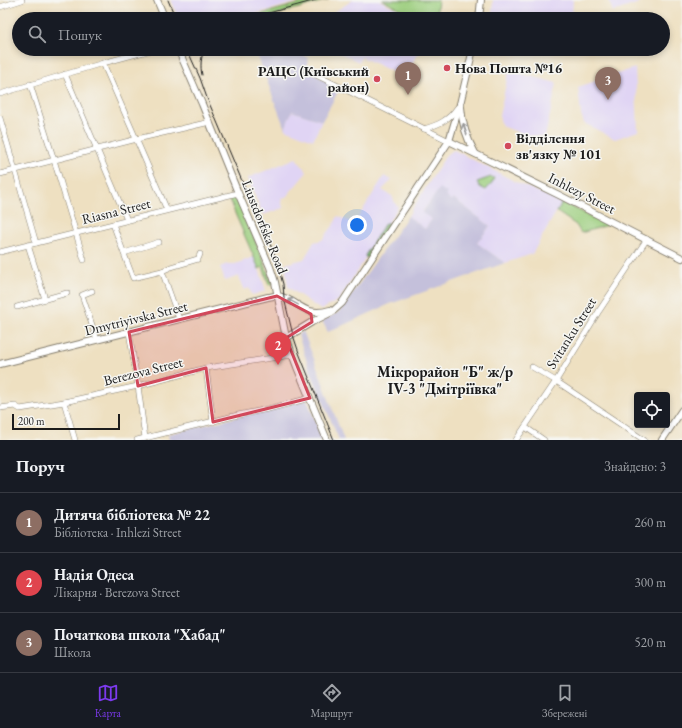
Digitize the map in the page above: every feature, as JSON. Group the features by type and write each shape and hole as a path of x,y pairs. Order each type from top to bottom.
{"main road":[{"path":"157,0 162,12"},
{"path":"480,12 481,0"},
{"name":"Liustdorfska Road","path":"181,56 270,267 275,282 286,338 327,440"},
{"path":"286,338 332,312 339,307 349,294 449,141 460,104 471,56"},
{"path":"460,104 465,131 475,153"},
{"name":"Inhlezy Street","path":"449,141 647,239 682,258"},
{"path":"277,296 287,299 308,311 311,314 312,322"},
{"name":"Dmytriyivska Street","path":"0,364 277,296"},
{"path":"308,311 327,311 339,307"},
{"path":"662,440 682,410"}],"street":[{"path":"0,7 22,0"},
{"path":"0,94 129,56"},
{"path":"103,63 167,210"},
{"path":"306,70 449,141"},
{"path":"65,74 127,220"},
{"path":"30,84 84,260"},
{"path":"424,129 450,118 460,104"},
{"path":"0,118 36,243"},
{"path":"0,174 210,122"},
{"name":"Riasna Street","path":"0,252 238,193"},
{"path":"113,224 133,278 162,271 170,266 198,259 200,254"},
{"name":"Svitanku Street","path":"516,440 556,381 599,311 647,239"},
{"path":"124,253 159,242"},
{"path":"28,245 45,299"},
{"path":"162,271 179,319"},
{"path":"92,292 82,295 96,340"},
{"path":"17,307 67,293"},
{"path":"129,332 145,438"},
{"name":"Berezova Street","path":"0,408 16,406 20,409 64,402 138,386 206,368 292,355"},
{"path":"532,367 556,381 644,440"},
{"path":"206,368 213,422"},
{"path":"137,440 310,398"},
{"path":"64,402 75,440"},
{"path":"525,427 544,440"}],"highlighted area":[{"path":"277,296 311,314 312,322 286,338 310,398 213,422 206,368 138,386 129,332"}],"shaded area":[{"path":"171,0 305,0 263,12 176,12"},
{"path":"353,0 379,0 403,12 335,12"},
{"path":"493,0 573,0 572,12 492,12"},
{"path":"609,0 647,0 613,12"},
{"path":"258,56 305,56 309,58 305,69 340,88 322,121 292,111 285,129"},
{"path":"347,56 416,56 405,78 362,57 359,62"},
{"path":"635,68 638,131 615,139 584,123 581,114 578,87"},
{"path":"509,71 557,83 545,137 525,135 502,126 499,116"},
{"path":"292,111 322,121 313,140 285,129"},
{"path":"454,150 518,183 562,202 532,254 505,263 477,243 490,226 453,198 451,201 440,189 422,212 432,219 425,229 408,216 447,154"},
{"path":"296,158 307,172 286,197 281,199 283,208 263,215 248,178"},
{"path":"384,176 392,180 382,190 392,196 398,207 339,300 321,310 288,287 285,264 304,259 314,242 322,240 333,226 338,216 354,224"},
{"path":"440,188 447,193 446,195 451,201 453,198 490,226 477,243 505,263 390,304 328,332 322,321 339,312 408,216 425,229 432,219 422,213"},
{"path":"254,257 266,291 252,295 249,288 244,290 239,276 225,281 220,267 227,264 235,264"},
{"path":"303,331 344,440 339,440 308,365 298,335"},
{"path":"307,400 323,440 169,440 168,434"}],"green space":[{"path":"312,0 328,0 285,12 269,12"},
{"path":"382,0 438,0 437,12 406,12"},
{"path":"491,177 494,178 486,190 480,187 477,182"},
{"path":"237,196 272,284 269,285 263,267 259,269 234,211 230,199"},
{"path":"562,202 608,225 581,233 576,225 557,212"},
{"path":"385,223 388,223 389,225 369,257 366,258 365,255"}],"tram line":[{"path":"168,0 173,12"},
{"path":"272,12 316,0"},
{"path":"190,56 242,181 274,253 283,284 284,298 293,335 334,440"},
{"path":"202,56 202,75"}],"place":[{"name":"Нова Пошта №16","path":"447,68"},
{"name":"РАЦС (Київський район)","path":"377,79"},
{"name":"Дитяча бібліотека № 22","path":"408,95"},
{"name":"Початкова школа \"Хабад\"","path":"608,100"},
{"name":"Відділення зв'язку № 101","path":"508,146"},
{"name":"Надія Одеса","path":"278,365"}],"district":[{"name":"Мікрорайон \"Б\" ж/р IV-3 \"Дмітріївка\"","path":"445,380"}]}
